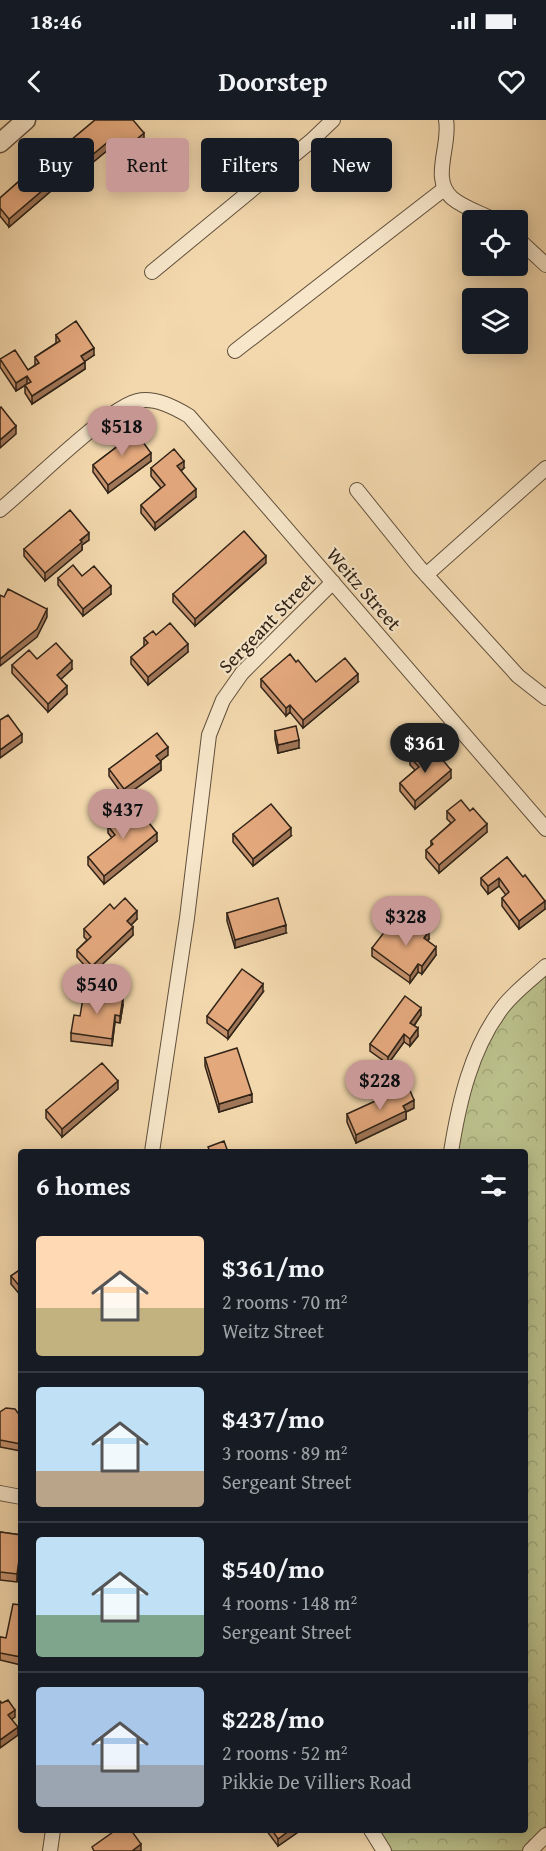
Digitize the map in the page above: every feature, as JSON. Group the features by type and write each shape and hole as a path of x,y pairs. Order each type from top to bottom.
{"street":[{"path":"0,143 26,120"},
{"path":"152,272 311,141 333,120"},
{"path":"446,120 448,130 441,179 444,189 459,203 473,210"},
{"path":"235,351 444,189"},
{"path":"528,248 546,265"},
{"name":"Weitz Street","path":"0,510 85,434 118,410 137,401 170,405 189,416 543,820"},
{"path":"426,575 546,468"},
{"path":"357,490 426,575 518,676 546,698"},
{"name":"Sergeant Street","path":"153,1149 187,918 209,735 223,700 242,672 333,582"},
{"path":"452,1149 465,1086 487,1031 503,1006 546,966"},
{"path":"0,1494 18,1497"},
{"path":"50,1851 53,1833"},
{"path":"373,1833 384,1851"},
{"path":"530,1851 546,1835"}],"green space":[{"path":"546,969 546,1830 524,1851 380,1851 370,1833 528,1833 528,1149 456,1149 467,1086 501,1011"}],"building":[{"path":"95,120 133,120 144,133 138,138 106,138 106,143 94,153 94,138 74,138"},
{"path":"18,182 18,192 40,192 9,219 0,208 0,198"},
{"path":"76,321 94,348 81,356 85,362 32,396 25,385 31,382 27,376 16,383 0,359 15,350 28,370 39,363 35,357 60,341 56,335"},
{"path":"0,408 16,426 0,440"},
{"path":"132,427 151,453 108,485 93,465 123,442 119,437"},
{"path":"174,449 184,461 177,466 196,489 155,523 141,505 165,485 151,468"},
{"path":"70,510 89,533 80,540 82,542 45,573 24,549"},
{"path":"244,531 266,556 195,619 173,594"},
{"path":"73,565 82,576 94,566 111,586 83,609 58,578"},
{"path":"8,589 47,609 37,629 0,659 0,595 4,597"},
{"path":"170,623 188,644 148,677 131,657 148,643 144,638 153,631 156,635"},
{"path":"56,643 72,661 57,675 67,686 48,704 12,665 29,650 37,659"},
{"path":"290,654 316,682 345,658 358,674 303,720 290,705 286,708 261,679"},
{"path":"8,715 22,734 0,750 0,720"},
{"path":"296,726 299,740 278,745 275,731"},
{"path":"157,733 168,747 156,756 161,762 124,789 109,769"},
{"path":"421,748 430,759 437,753 451,770 415,801 400,783 419,767 410,757"},
{"path":"461,800 470,811 473,808 487,824 439,865 426,850 433,844 431,841 455,820 447,811"},
{"path":"134,804 157,833 104,876 88,857 115,835 108,826"},
{"path":"271,804 291,828 253,859 233,834"},
{"path":"507,857 523,877 525,875 545,901 519,921 502,898 509,892 499,878 488,886 481,878"},
{"path":"125,898 137,911 127,921 133,927 92,966 77,950 91,937 84,929 110,904 114,909"},
{"path":"278,898 286,925 235,940 227,913"},
{"path":"410,918 429,931 424,938 436,947 422,966 418,964 410,976 372,948 389,926 399,933"},
{"path":"242,969 263,984 228,1031 207,1016"},
{"path":"84,992 123,997 120,1016 115,1015 112,1039 71,1033 74,1015 80,1016"},
{"path":"405,996 421,1008 410,1023 418,1028 410,1039 404,1034 388,1057 370,1044"},
{"path":"237,1048 252,1094 219,1104 205,1058"},
{"path":"102,1063 118,1081 62,1129 46,1110"},
{"path":"408,1086 414,1100 403,1106 406,1111 356,1135 347,1114"},
{"path":"224,1141 227,1149 209,1149 208,1147"},
{"path":"18,1271 18,1284 11,1276"},
{"path":"6,1408 15,1409 18,1413 18,1443 0,1440 0,1412"},
{"path":"0,1532 18,1535 17,1574 0,1572"},
{"path":"13,1604 18,1605 18,1656 0,1653 0,1637 6,1638"},
{"path":"8,1700 15,1710 8,1715 18,1727 0,1740 0,1701 2,1703"},
{"path":"112,1833 133,1833 141,1844 132,1851 94,1851 92,1847"},
{"path":"274,1833 286,1833 278,1839"}]}
